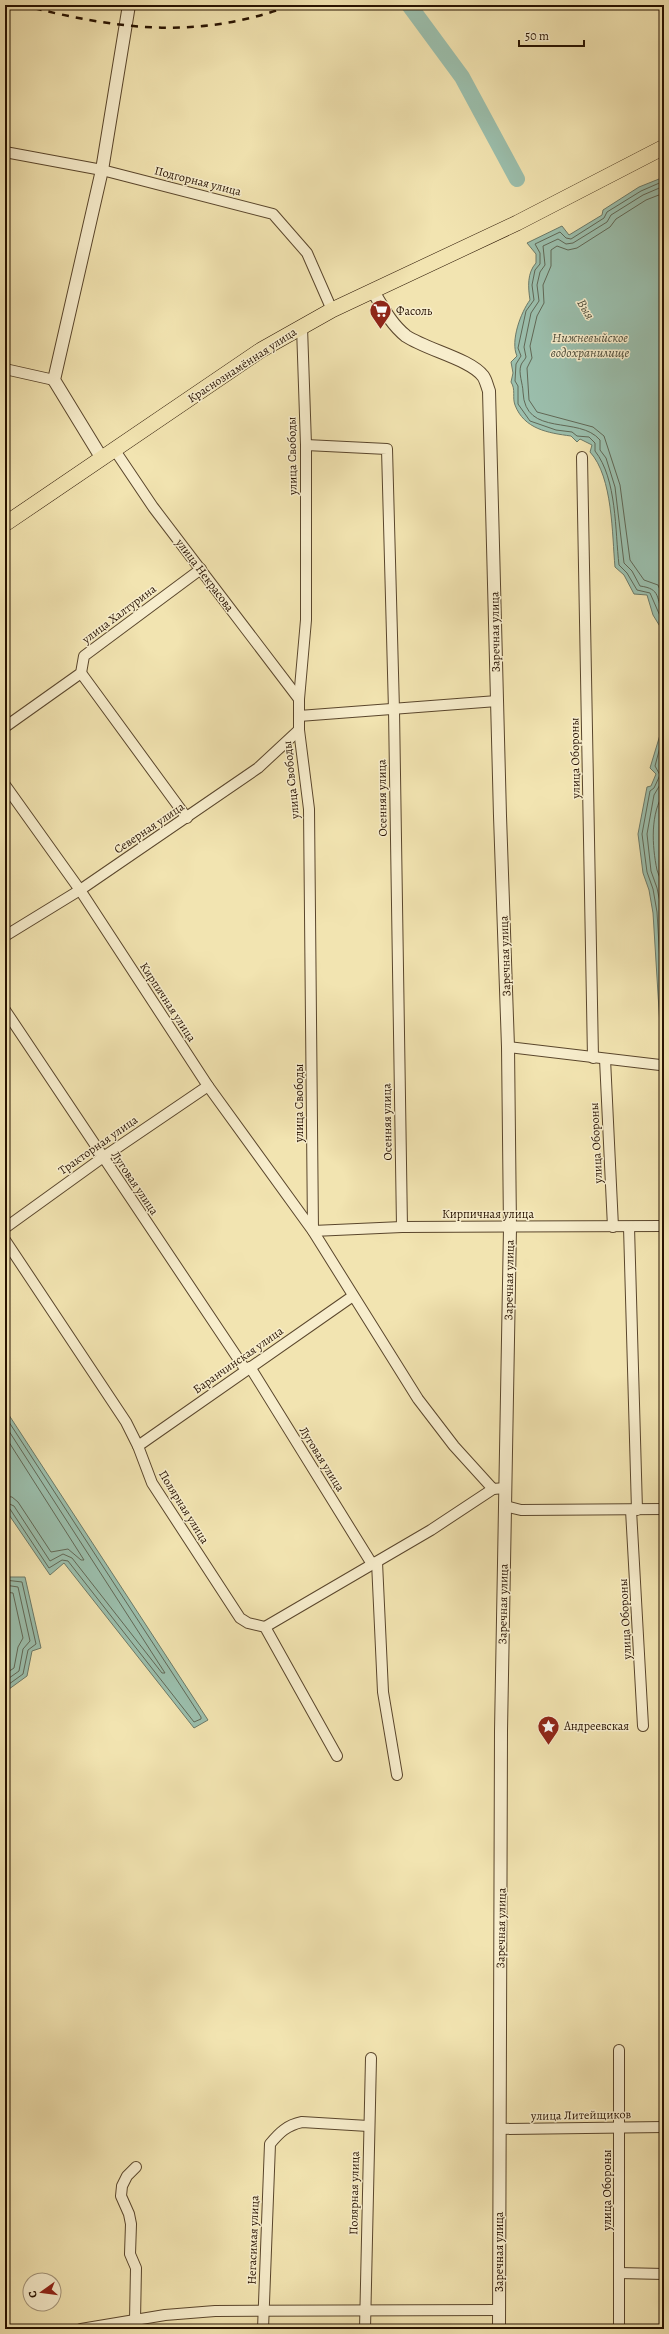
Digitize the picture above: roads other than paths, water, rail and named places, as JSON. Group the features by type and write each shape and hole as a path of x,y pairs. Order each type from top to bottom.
{"main road":[{"name":"Краснознамённая улица","path":"5,524 101,457 261,350 332,310 517,223 664,147"}],"street":[{"path":"101,457 54,380 102,170 129,5"},
{"name":"Подгорная улица","path":"5,152 102,170 273,214 307,253 332,310"},
{"name":"Заречная улица","path":"373,291 387,315 406,335 421,345 472,367 484,376 488,390 508,1047 510,1228 499,1489 505,1506 499,2129 500,2329"},
{"name":"улица Свободы","path":"302,327 306,445 306,620 299,699 298,730 309,809 313,1231"},
{"path":"5,369 54,380"},
{"name":"Осенняя улица","path":"306,445 387,449 394,710 402,1227"},
{"name":"улица Некрасова","path":"114,449 153,507 299,699"},
{"name":"улица Обороны","path":"582,457 593,1058"},
{"name":"улица Халтурина","path":"81,673 84,656 201,569"},
{"path":"5,727 81,673 187,818"},
{"path":"299,716 497,701"},
{"name":"Северная улица","path":"5,936 80,890 187,818 258,768 298,730"},
{"name":"Кирпичная улица","path":"5,786 80,890 208,1086 313,1231 418,1399 454,1446 499,1489"},
{"name":"Луговая улица","path":"5,1010 102,1158 247,1368 375,1563 383,1692 397,1774"},
{"path":"508,1047 660,1065"},
{"name":"улица Обороны","path":"604,1059 613,1227"},
{"name":"Тракторная улица","path":"5,1228 102,1158 208,1086"},
{"name":"Кирпичная улица","path":"313,1231 402,1227 510,1228 664,1226"},
{"name":"улица Обороны","path":"629,1227 634,1510 643,1726"},
{"name":"Полярная улица","path":"5,1240 126,1422 138,1446 152,1482 240,1618 248,1623 264,1627"},
{"name":"Баранчинская улица","path":"138,1446 247,1368 353,1296"},
{"path":"337,1756 264,1627 432,1530 499,1489"},
{"path":"505,1506 521,1510 664,1509"},
{"name":"улица Обороны","path":"618,2329 620,2127 619,2050"},
{"name":"Полярная улица","path":"365,2329 368,2126 371,2058"},
{"name":"Негасимая улица","path":"263,2329 270,2144 280,2132 293,2124 302,2122 368,2126"},
{"name":"улица Литейщиков","path":"499,2129 664,2127"},
{"path":"135,2320 136,2268 130,2254 131,2224 129,2214 121,2196 124,2181 136,2167"},
{"path":"619,2273 664,2274"},
{"path":"81,2329 125,2325 135,2320 165,2315 215,2311 500,2310"}],"water":[{"name":"Нижневыйское водохранилище","path":"664,177 664,633 653,615 647,595 634,594 624,575 615,567 612,523 607,491 598,463 590,452 592,445 580,439 577,442 571,436 546,431 531,425 524,420 514,402 511,382 513,373 511,362 517,356 515,350 516,335 520,319 530,300 530,276 536,263 536,254 527,243 562,226 569,235 602,215 603,210 639,187"},
{"path":"664,707 664,1052 661,1042 653,913 649,890 643,873 638,834 647,787 651,786 656,774 650,768 663,725"},
{"path":"5,1409 208,1720 194,1728 64,1563 50,1575 5,1509"},
{"path":"5,1577 25,1577 41,1648 32,1651 27,1676 5,1692"}],"waterway":[{"name":"Выя","path":"409,5 462,77 517,179"}],"railway":[{"path":"21,5 90,20 156,28 223,24 257,16 292,5"}],"place":[{"name":"Фасоль","path":"380,330"},
{"name":"Андреевская","path":"548,1746"}]}
